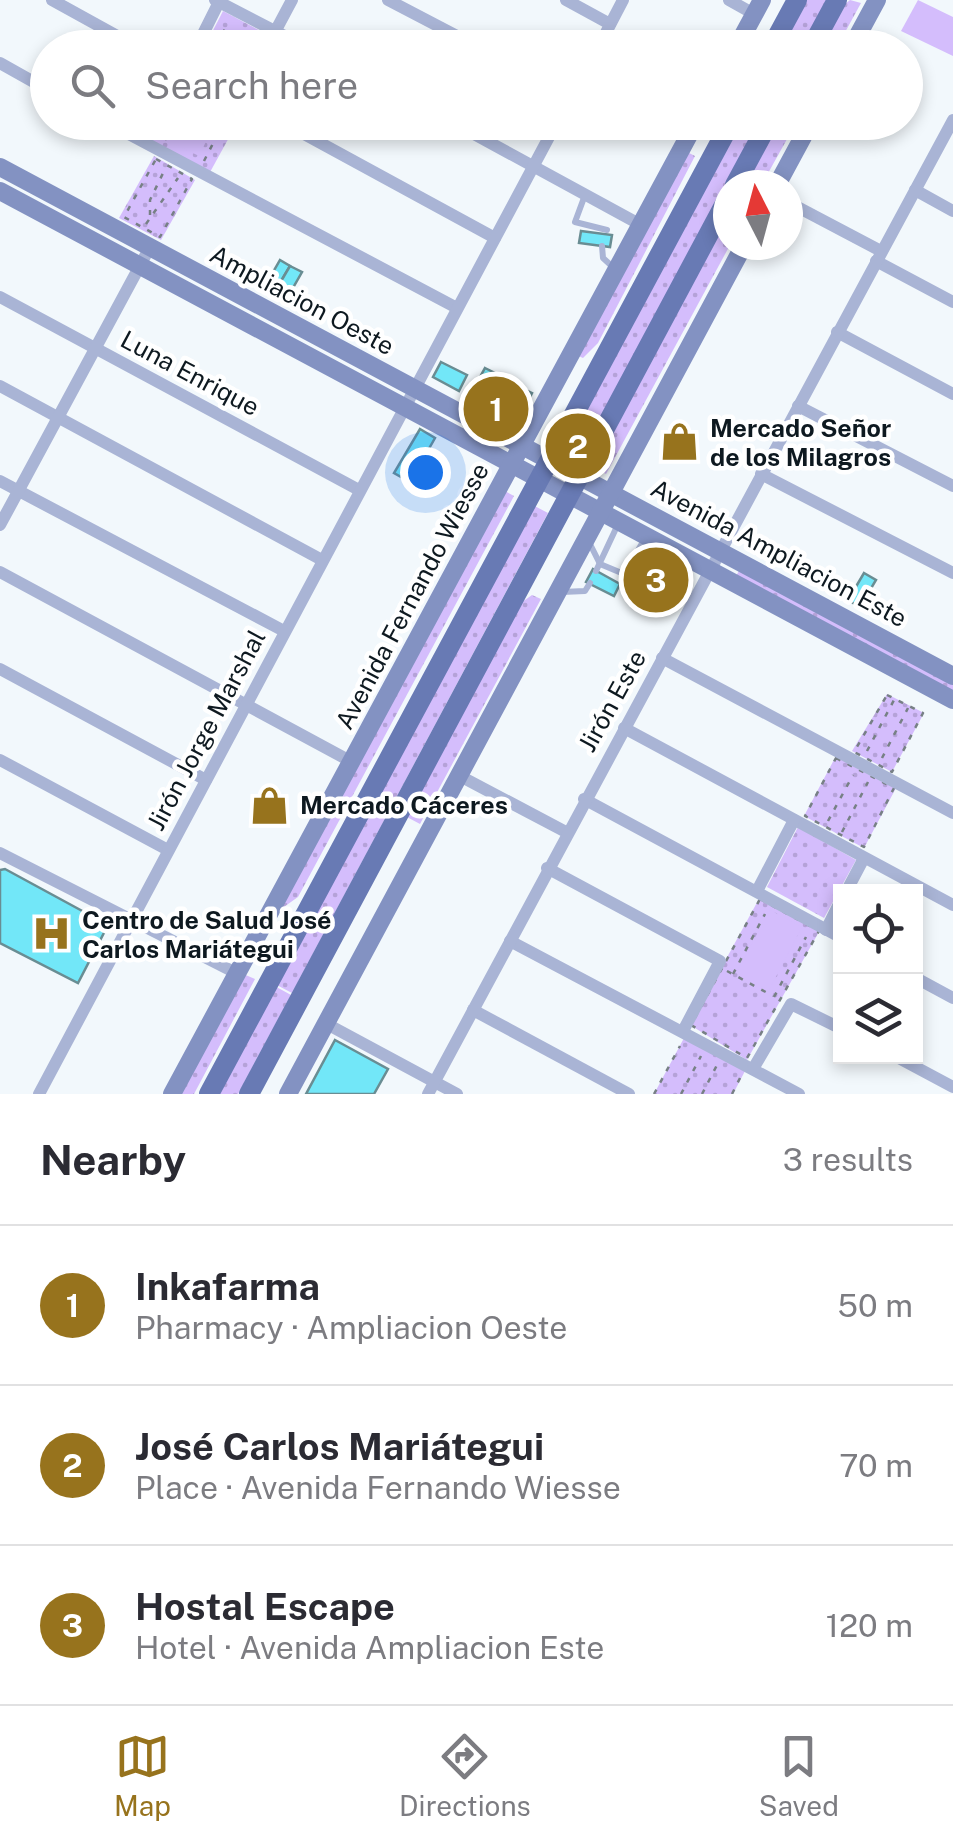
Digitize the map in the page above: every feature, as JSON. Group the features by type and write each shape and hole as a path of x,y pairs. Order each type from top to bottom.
{"main road":[{"path":"781,30 797,0"},
{"path":"821,30 837,0"},
{"path":"861,30 877,0"},
{"path":"746,30 758,7"},
{"name":"Avenida Fernando Wiesse","path":"172,1094 616,271 633,222 685,140"},
{"path":"209,1094 721,140"},
{"path":"743,170 759,140"},
{"path":"785,170 801,140"},
{"name":"Ampliacion Oeste","path":"0,167 144,239 521,446 581,474"},
{"name":"Ampliacion Oeste","path":"0,191 538,482 569,494"},
{"path":"248,1094 713,226"},
{"path":"288,1094 736,260"},
{"name":"Avenida Ampliacion Este","path":"581,474 714,559 953,700"},
{"name":"Avenida Ampliacion Este","path":"569,494 647,535 714,559 953,676"}],"street":[{"path":"52,0 106,30"},
{"path":"284,30 292,0"},
{"path":"388,0 446,30"},
{"path":"566,0 610,24"},
{"path":"607,30 623,0"},
{"path":"729,0 758,7"},
{"path":"208,30 226,2 270,30"},
{"path":"0,64 30,80"},
{"name":"Jirón Este","path":"431,1088 953,120"},
{"path":"140,140 457,308"},
{"path":"315,140 495,238"},
{"path":"486,140 633,222"},
{"name":"Jirón Jorge Marshal","path":"39,1094 548,140"},
{"path":"915,190 953,211"},
{"path":"803,211 953,302"},
{"path":"0,525 140,267 144,239"},
{"name":"Luna Enrique","path":"0,296 359,490"},
{"path":"838,332 953,394"},
{"path":"0,386 322,560"},
{"path":"798,406 953,486"},
{"path":"761,474 953,573"},
{"path":"0,481 284,631"},
{"path":"0,572 352,762"},
{"path":"662,658 953,813"},
{"path":"0,668 206,780"},
{"path":"624,728 864,852 953,905"},
{"path":"0,760 168,850"},
{"path":"458,775 566,832"},
{"path":"584,799 833,935"},
{"path":"759,895 800,818"},
{"path":"850,884 864,852"},
{"path":"0,853 130,922 236,972"},
{"path":"547,868 721,965 683,1035"},
{"path":"819,929 833,911"},
{"path":"510,940 799,1094"},
{"path":"923,982 953,998"},
{"path":"748,1070 785,1008 798,1006 833,1024"},
{"path":"472,1010 629,1094"},
{"path":"325,1022 431,1088 456,1094"},
{"path":"909,1064 953,1088"}],"lane":[{"path":"585,195 575,222 606,232 633,222"},
{"path":"602,246 603,258 616,271"},
{"path":"598,568 620,520"},
{"path":"598,568 624,574 647,535"},
{"path":"586,536 598,568"},
{"path":"556,592 584,591 590,584"}],"path":[{"path":"162,146 165,140"},
{"path":"200,168 215,140"},
{"path":"156,159 192,179 160,237 144,239 124,216 156,159"},
{"path":"144,239 150,200 167,165"},
{"path":"150,216 161,208 181,172"},
{"path":"887,695 894,699 923,714 892,772 854,752 887,695"},
{"path":"864,757 894,699"},
{"path":"878,764 908,706"},
{"path":"800,818 836,758"},
{"path":"825,826 856,768"},
{"path":"841,835 870,776"},
{"path":"864,852 894,788"},
{"path":"759,895 692,1029 747,1058 819,929"},
{"path":"734,974 770,904"},
{"path":"774,997 819,929"},
{"path":"721,965 781,1001"},
{"path":"780,984 788,989"},
{"path":"654,1094 683,1035"},
{"path":"682,1094 704,1050"},
{"path":"702,1094 720,1059"},
{"path":"732,1094 748,1070"}],"shaded area":[{"path":"804,0 827,0 811,30 788,30"},
{"path":"850,0 861,3 846,30 827,30 839,9"},
{"path":"918,0 953,17 953,56 923,42 923,30 902,30"},
{"path":"223,11 259,30 213,30"},
{"path":"153,140 228,140 209,174 151,144"},
{"path":"174,140 207,140 199,156 172,143"},
{"path":"728,140 753,140 736,170 713,170 713,213 574,468 552,459"},
{"path":"767,140 787,140 770,170 750,170"},
{"path":"683,150 695,156 598,343 583,358 576,355"},
{"path":"154,156 195,180 161,240 119,218"},
{"path":"713,238 713,260 722,260 606,474 590,466"},
{"path":"501,489 514,496 298,897 281,909"},
{"path":"527,502 548,513 292,993 271,982"},
{"path":"740,568 953,683 953,694 736,577"},
{"path":"532,595 541,599 420,824 405,816 518,605"},
{"path":"887,694 924,713 892,772 852,751"},
{"path":"836,756 896,788 864,848 804,816"},
{"path":"798,827 856,860 843,884 833,884 833,902 824,918 767,887"},
{"path":"760,897 820,930 747,1060 690,1025"},
{"path":"770,910 802,927 769,990 736,973"},
{"path":"241,973 255,979 194,1094 178,1094"},
{"path":"271,984 291,995 238,1094 212,1094"},
{"path":"684,1038 745,1071 733,1094 654,1094"}],"building":[{"path":"581,231 612,235 610,247 579,243"},
{"path":"280,260 290,266 274,293 264,288"},
{"path":"290,266 302,272 286,300 274,293"},
{"path":"441,362 467,375 459,391 433,377"},
{"path":"485,368 495,373 478,404 468,399"},
{"path":"502,378 515,385 499,415 486,408"},
{"path":"515,385 532,393 519,419 510,421 499,415"},
{"path":"420,429 435,438 410,482 394,473"},
{"path":"593,569 620,584 614,596 586,582"},
{"path":"864,573 876,580 860,607 848,600"},
{"name":"Centro de Salud José Carlos Mariátegui","path":"5,869 108,925 78,983 0,943 0,870"},
{"path":"335,1040 388,1069 374,1094 306,1094"}],"place":[{"name":"Inkafarma","path":"496,409"},
{"name":"Mercado Señor de los Milagros","path":"680,442"},
{"name":"José Carlos Mariátegui","path":"578,446"},
{"name":"Hostal Escape","path":"656,580"},
{"name":"Mercado Cáceres","path":"270,805"},
{"name":"Centro de Salud José Carlos Mariátegui","path":"52,934"}]}
